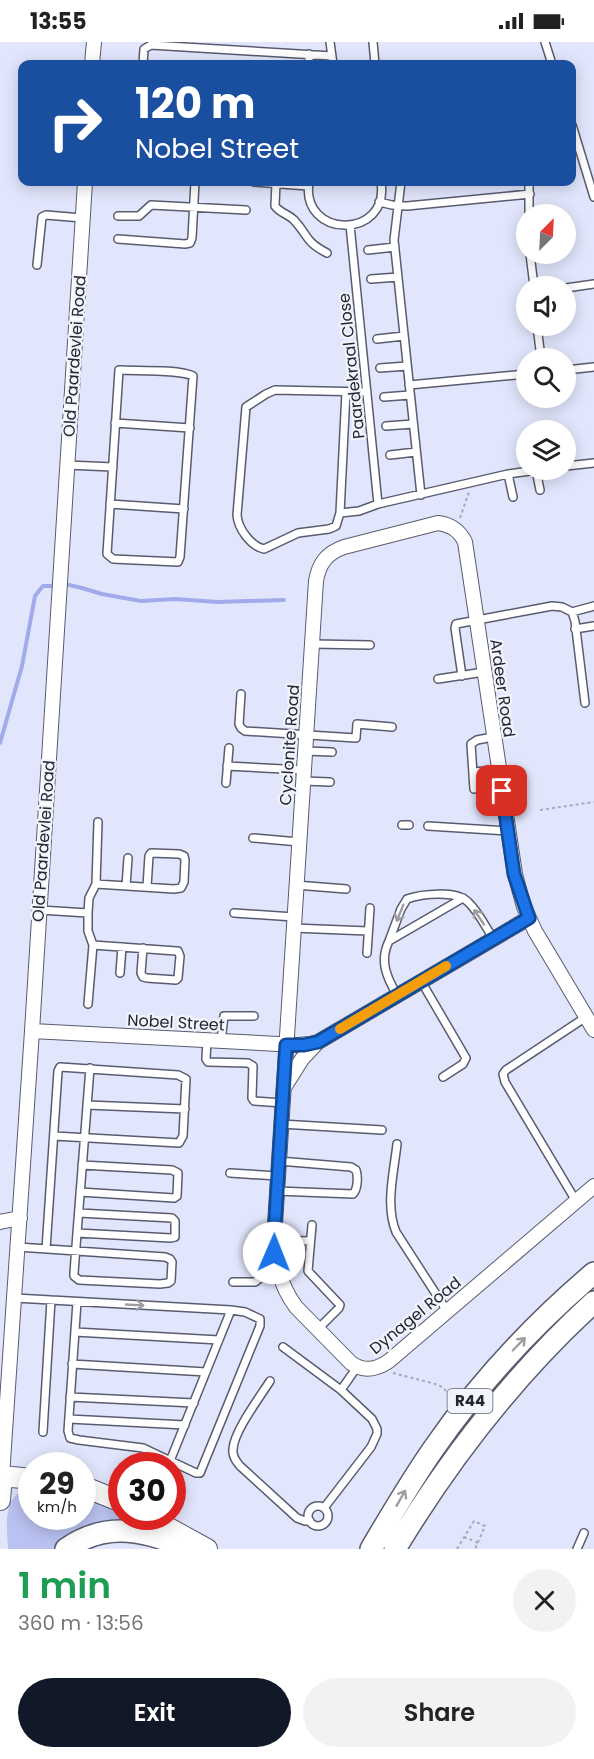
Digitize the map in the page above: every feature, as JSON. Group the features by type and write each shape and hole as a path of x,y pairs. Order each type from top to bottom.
{"main road":[{"name":"R44","path":"371,1549 406,1489 465,1406 514,1350 569,1294 594,1273"},
{"name":"R44","path":"395,1549 424,1502 477,1427 528,1367 594,1302"},
{"path":"410,1549 467,1457 477,1427"},
{"path":"66,1549 93,1534 117,1530 137,1531 192,1549"}],"street":[{"path":"92,60 94,42"},
{"name":"Old Paardevlei Road","path":"0,1500 15,1298 85,186"},
{"name":"Cyclonite Road","path":"286,1045 318,569 333,551 344,547 438,523 447,524 455,529"},
{"name":"Ardeer Road","path":"455,529 465,542 514,874 529,918"},
{"path":"529,918 594,1030"},
{"name":"Nobel Street","path":"284,1088 302,1059 318,1042 529,918"},
{"name":"Nobel Street","path":"32,1031 286,1045 318,1042"},
{"name":"Dynagel Road","path":"286,1045 274,1240 277,1265 290,1299 317,1329 357,1367 369,1369 382,1366 594,1186"},
{"path":"0,1222 20,1218"},
{"path":"2,1476 18,1478"},
{"path":"172,1530 207,1549"}],"lane":[{"path":"330,42 332,60"},
{"path":"373,42 375,60"},
{"path":"545,42 551,60"},
{"path":"143,60 143,51 151,45 332,56"},
{"path":"309,54 309,60"},
{"path":"576,142 594,197"},
{"path":"118,239 189,243 192,238 195,186"},
{"path":"276,186 275,206 277,209 293,219 310,243 327,253"},
{"path":"309,186 310,200 317,213 329,222 343,226 357,224 369,216 379,202 381,186"},
{"path":"400,186 395,247 421,495"},
{"path":"529,186 530,204"},
{"path":"379,202 398,206 530,194"},
{"path":"118,216 139,216 151,205 246,210"},
{"path":"37,265 42,217 46,215 82,218"},
{"name":"Paardekraal Close","path":"350,225 378,504"},
{"path":"368,250 395,247"},
{"path":"371,279 398,277"},
{"path":"576,287 594,284"},
{"path":"377,339 404,336"},
{"path":"380,369 407,366"},
{"path":"576,369 594,367"},
{"path":"119,370 190,374 194,378 190,428 179,560 175,563 112,559 107,552 119,370"},
{"path":"409,385 516,375"},
{"path":"346,392 338,522 333,528 298,533 264,549 259,548 239,524 237,515 245,412 248,405 275,390 367,392"},
{"path":"384,397 410,395"},
{"path":"115,423 190,428"},
{"path":"386,426 413,424"},
{"path":"390,455 416,452"},
{"path":"576,465 594,463"},
{"path":"67,465 113,467"},
{"path":"340,513 359,511 378,504 516,473"},
{"path":"508,474 513,497"},
{"path":"538,480 540,490"},
{"path":"110,504 184,509"},
{"path":"462,675 455,626 458,623 552,606 562,607 572,612 594,606"},
{"path":"572,612 585,703"},
{"path":"575,629 594,626"},
{"path":"312,644 370,645"},
{"path":"438,679 484,672"},
{"path":"241,694 239,724 243,730 356,738 357,724 392,727"},
{"path":"474,789 472,742 494,737"},
{"path":"226,783 229,748"},
{"path":"305,751 332,752"},
{"path":"227,766 303,775 330,782"},
{"path":"473,772 499,771"},
{"path":"88,1004 93,945 88,931 88,913 89,898 96,884 98,822"},
{"path":"428,826 508,831"},
{"path":"253,838 299,842"},
{"path":"96,884 147,887 181,888 184,882 184,856 150,853 147,887"},
{"path":"126,885 128,858"},
{"path":"296,885 346,889"},
{"path":"397,995 386,974 386,948 407,899 437,894 462,898 470,903 493,938"},
{"path":"389,941 462,898"},
{"path":"367,953 370,908"},
{"path":"39,910 88,913"},
{"path":"234,913 368,931"},
{"path":"93,945 143,948 179,952 178,978 172,980 143,977 141,973 143,948"},
{"path":"120,973 122,947"},
{"path":"421,981 466,1058 464,1064 443,1077"},
{"path":"221,1041 224,1016 254,1016"},
{"path":"576,1201 503,1076 506,1070 586,1017"},
{"path":"207,1040 206,1059 208,1062 248,1063 254,1066 252,1098 254,1101 283,1103"},
{"path":"46,1249 54,1136 59,1068 61,1066 90,1068 184,1077 187,1083 183,1136 179,1143 54,1136"},
{"path":"18,1247 76,1251 167,1258 172,1262 171,1281 160,1284 80,1280 74,1276 76,1251 77,1233 79,1213 84,1138 90,1068"},
{"path":"87,1105 185,1109"},
{"path":"281,1124 382,1130"},
{"path":"397,1144 391,1205 392,1222 396,1232 447,1311"},
{"path":"277,1191 353,1194 357,1174 356,1170 351,1167 279,1161"},
{"path":"80,1192 174,1198 178,1192 178,1173 172,1170 82,1165"},
{"path":"230,1173 278,1176"},
{"path":"77,1233 175,1237 176,1222 172,1218 79,1213"},
{"path":"312,1225 308,1271 340,1305 317,1329"},
{"path":"274,1240 310,1241"},
{"path":"233,1282 255,1282 277,1265"},
{"path":"15,1298 231,1310 251,1314 260,1319 261,1322 202,1471 196,1473 186,1468"},
{"path":"43,1432 51,1300"},
{"path":"77,1302 68,1435 73,1439 143,1448 151,1452"},
{"path":"174,1452 231,1310"},
{"path":"75,1332 219,1340"},
{"path":"283,1347 341,1390 372,1419 377,1429 371,1447 324,1508"},
{"path":"72,1364 206,1372"},
{"path":"341,1390 357,1367"},
{"path":"270,1382 239,1432 233,1450 234,1458 297,1518 320,1525 326,1521 328,1514 324,1508 317,1506 310,1510 310,1521"},
{"path":"70,1397 194,1403"},
{"path":"69,1419 185,1425"},
{"path":"577,1549 584,1533"}],"path":[{"path":"455,529 473,483"},
{"path":"540,810 594,802"},
{"path":"382,1366 390,1372 439,1385 465,1406"},
{"path":"457,1549 474,1521 485,1526 475,1549"},
{"path":"464,1537 479,1544"}],"shaded area":[{"path":"18,1494 18,1530 96,1530 96,1501 108,1506 108,1530 57,1546 55,1549 8,1549 7,1523 13,1498"}],"waterway":[{"path":"69,585 141,601 284,600"},
{"path":"0,743 22,666 35,596 43,586 51,586"}],"slow traffic":[{"path":"340,1029 446,966"}],"route":[{"path":"274,1253 286,1045 318,1042 529,918 514,874 502,791"}]}
